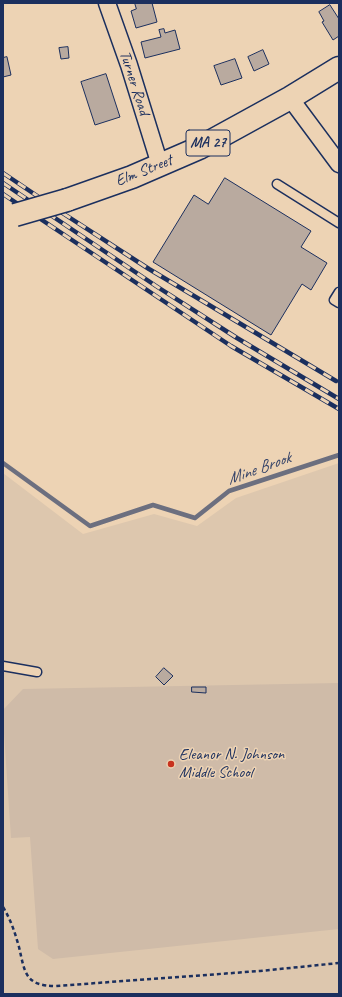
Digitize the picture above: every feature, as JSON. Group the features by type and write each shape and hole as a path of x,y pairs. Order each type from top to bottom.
{"main road":[{"name":"Elm Street","path":"9,216 67,200 132,177 200,148 290,98 339,68"}],"street":[{"name":"Turner Road","path":"107,3 129,65 160,165"},
{"path":"290,98 339,164"}],"lane":[{"path":"277,184 339,224"},
{"path":"339,292 334,300 339,303"},
{"path":"3,666 37,672"}],"path":[{"path":"3,907 12,925 24,971 34,982 46,986 260,971 339,963"}],"shaded area":[{"name":"Eleanor N. Johnson Middle School","path":"339,463 339,994 3,994 3,473 83,534 154,514 197,526 236,498"},
{"path":"339,683 339,929 53,959 38,949 30,837 11,838 3,718 3,710 23,689"}],"building":[{"path":"135,3 152,3 157,22 136,28 131,11 136,9"},
{"path":"330,5 339,19 339,36 333,40 322,22 324,21 319,12"},
{"path":"164,29 165,33 175,30 180,49 145,58 141,42 161,37 159,30"},
{"path":"68,47 69,58 61,59 59,48"},
{"path":"263,50 269,64 254,71 248,57"},
{"path":"7,57 11,75 3,77 3,58"},
{"path":"235,59 242,78 221,85 214,66"},
{"path":"106,74 120,117 95,125 81,82"},
{"path":"225,178 311,231 301,247 327,263 311,290 302,284 271,335 153,262 194,195 208,204"},
{"path":"164,668 173,676 164,685 156,677"},
{"path":"192,687 206,687 206,693 192,692"}],"waterway":[{"name":"Mine Brook","path":"3,463 90,526 153,505 195,518 229,491 339,455"}],"railway":[{"path":"3,173 149,269 336,381"},
{"path":"3,183 156,286 237,338 339,399"},
{"path":"3,194 231,346 339,409"}],"place":[{"name":"Eleanor N. Johnson Middle School","path":"171,764"}]}
